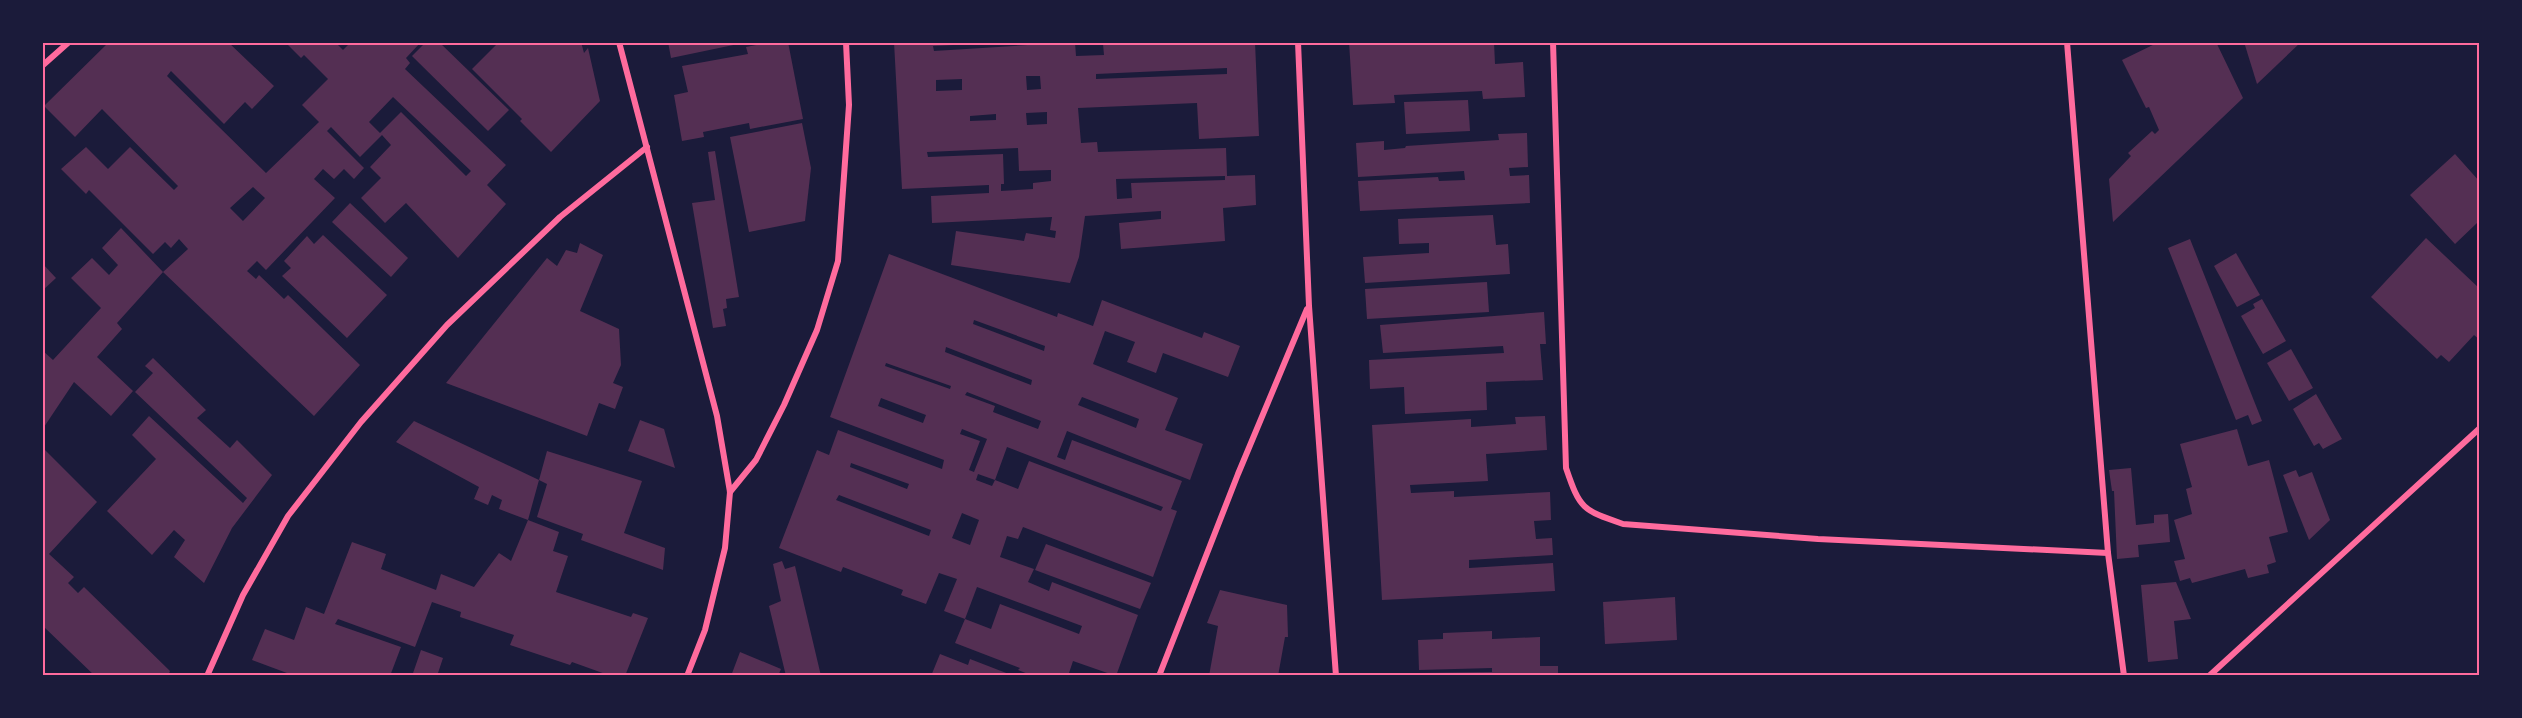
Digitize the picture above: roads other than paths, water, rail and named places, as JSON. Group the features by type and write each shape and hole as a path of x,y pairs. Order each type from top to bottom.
{"street":[{"path":"42,66 69,42"},
{"path":"619,42 717,416 730,492 725,548 705,630 687,676"},
{"path":"730,492 756,460 784,405 817,330 838,261 849,105 846,42"},
{"path":"1298,42 1309,306 1336,676"},
{"path":"1553,42 1566,468 1577,499 1593,514 1623,524 1818,539 2108,553"},
{"path":"2067,42 2108,553 2124,676"},
{"path":"207,676 243,595 288,516 361,422 447,325 560,217 647,147"},
{"path":"1159,676 1238,474 1309,306"},
{"path":"2209,676 2480,428"}]}
